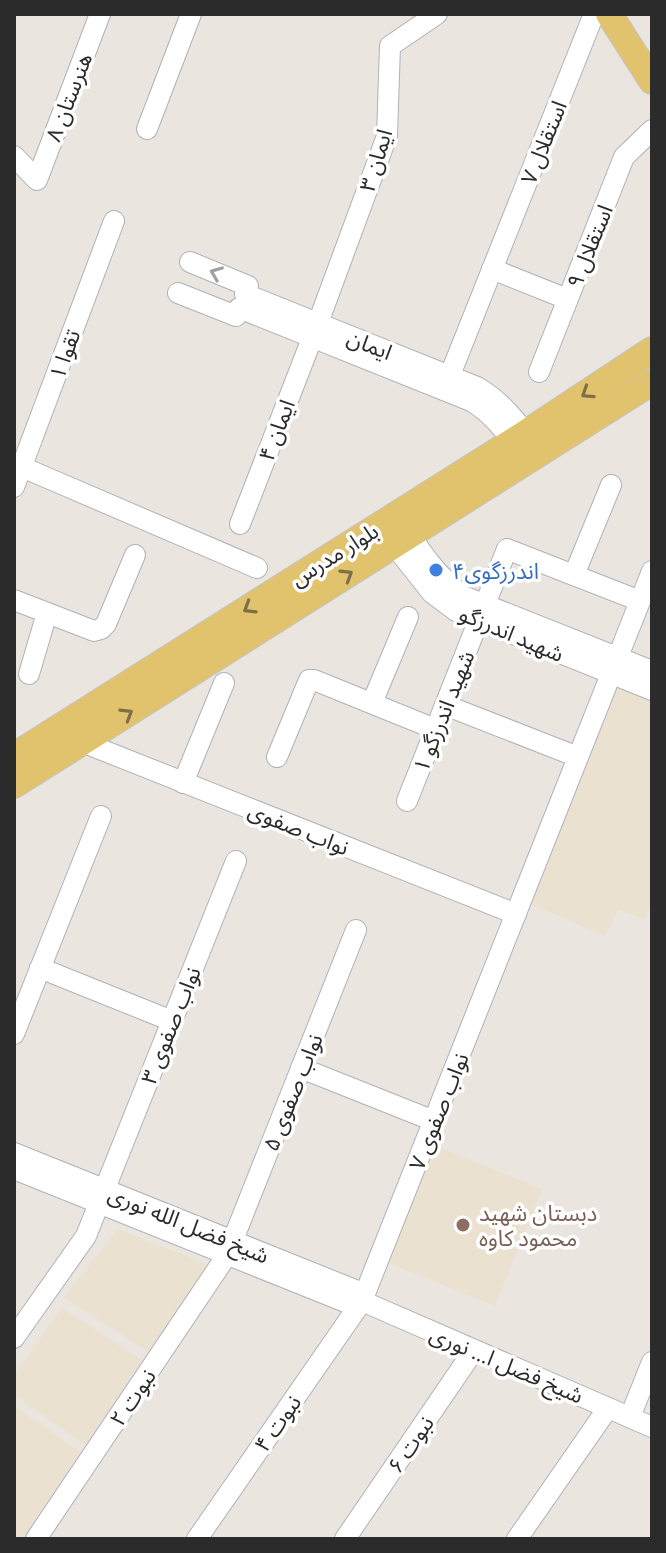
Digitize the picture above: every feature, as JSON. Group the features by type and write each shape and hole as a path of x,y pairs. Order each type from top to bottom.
{"main road":[{"path":"609,14 652,81"},
{"name":"بلوار مدرس","path":"14,785 402,540 652,350"},
{"name":"بلوار مدرس","path":"14,755 527,447 652,382"}],"street":[{"name":"هنرستان ۸","path":"14,156 37,180 100,14"},
{"path":"147,129 191,14"},
{"name":"ایمان ۳","path":"315,330 387,136 390,46 437,14"},
{"name":"استقلال ۷","path":"447,383 594,14"},
{"name":"استقلال ۹","path":"539,372 624,157 652,130"},
{"name":"تقوا ۱","path":"14,487 114,221"},
{"name":"ایمان","path":"190,262 248,286 245,294 315,330 447,383 477,387 493,396 506,409 527,447"},
{"path":"492,269 567,299"},
{"name":"ایمان","path":"178,293 236,316 239,308 315,330"},
{"name":"ایمان ۴","path":"240,524 315,330"},
{"path":"22,467 257,568"},
{"path":"611,485 574,575 640,601"},
{"name":"شهید اندرزگو","path":"402,540 432,593 456,611 482,614 614,666 652,690"},
{"name":"شهید اندرزگو ۱","path":"407,801 507,549 574,575"},
{"path":"14,600 94,631 101,629 106,624 135,555"},
{"name":"نواب صفوی ۷","path":"362,1301 652,571"},
{"path":"29,674 47,613"},
{"path":"372,703 408,617"},
{"path":"614,666 652,671"},
{"path":"277,757 309,680 435,729"},
{"path":"183,783 224,683"},
{"path":"445,705 578,757"},
{"name":"نواب صفوی","path":"82,742 516,914"},
{"path":"14,1034 22,993 40,968 101,816"},
{"name":"نواب صفوی ۳","path":"14,1338 86,1236 236,861"},
{"name":"نواب صفوی ۵","path":"230,1248 356,930"},
{"path":"40,968 172,1021"},
{"path":"301,1068 434,1121"},
{"name":"شیخ فضل الله نوری","path":"14,1153 102,1197"},
{"name":"شیخ فضل الله نوری","path":"14,1169 102,1197 362,1301"},
{"name":"نبوت ۲","path":"36,1539 230,1248"},
{"name":"شیخ فضل ا... نوری","path":"362,1301 652,1427"},
{"name":"نبوت ۴","path":"197,1539 362,1301"},
{"name":"نبوت ۶","path":"345,1539 474,1350"},
{"path":"630,1417 652,1362"},
{"path":"517,1539 608,1408"}],"shaded area":[{"path":"608,681 652,700 652,901 645,919 618,910 605,936 521,900"},
{"name":"دبستان شهید محمود کاوه","path":"431,1144 542,1189 495,1306 384,1261"},
{"path":"118,1229 214,1267 150,1353 64,1297"},
{"path":"62,1308 146,1363 87,1446 14,1395 14,1375"},
{"path":"14,1406 83,1454 23,1539 14,1539"}],"place":[{"name":"اندرزگوی۴","path":"436,570"},
{"name":"دبستان شهید محمود کاوه","path":"463,1225"}]}
